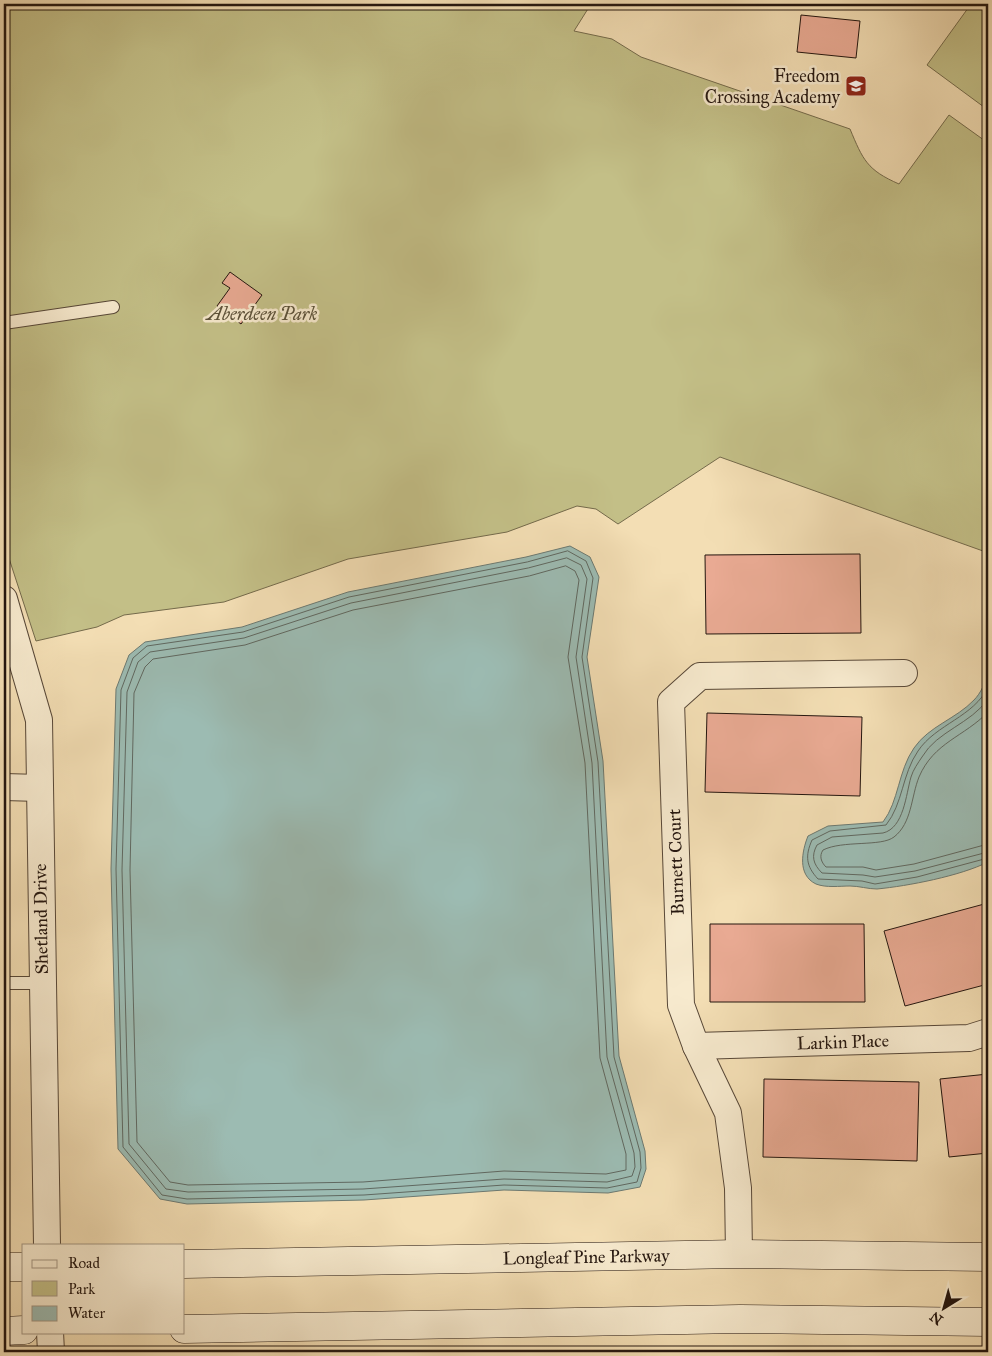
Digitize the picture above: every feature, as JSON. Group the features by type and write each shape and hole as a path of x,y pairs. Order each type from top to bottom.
{"main road":[{"name":"Longleaf Pine Parkway","path":"185,1264 739,1254 988,1257"},
{"path":"4,1267 22,1267"},
{"path":"185,1329 740,1319 988,1322"},
{"path":"4,1330 22,1330"}],"street":[{"name":"Shetland Drive","path":"4,599 39,720 46,1244"},
{"name":"Burnett Court","path":"739,1254 738,1188 728,1113 696,1046 681,1005 671,702 700,676 904,673"},
{"path":"4,787 40,788"},
{"name":"Larkin Place","path":"696,1046 969,1038 988,1032"},
{"path":"50,1334 52,1352"}],"lane":[{"path":"4,323 113,307"},
{"path":"4,983 42,983"}],"green space":[{"name":"Aberdeen Park","path":"4,4 591,4 574,31 612,39 641,57 850,129 867,163 880,174 899,184 949,115 988,143 988,543 983,551 720,457 618,524 596,509 577,506 507,532 348,559 224,602 124,615 97,627 36,641 4,543"},
{"path":"971,4 988,4 988,110 927,65"}],"water":[{"path":"570,546 590,557 599,577 587,657 603,761 619,1056 645,1151 646,1169 640,1187 608,1193 504,1190 364,1200 187,1204 160,1199 118,1149 111,869 116,689 129,655 145,642 242,627 348,592 526,557"},
{"path":"988,673 988,862 963,872 934,880 877,889 853,886 824,886 810,880 806,875 803,862 808,836 828,826 883,822 892,805 905,766 914,748 927,734 967,707 974,700 979,694"}],"building":[{"path":"801,15 860,21 856,58 797,52"},
{"path":"230,272 262,295 241,324 217,306 230,288 222,283"},
{"path":"860,554 861,633 706,634 705,555"},
{"path":"707,713 862,717 860,796 705,792"},
{"path":"988,903 988,984 905,1006 884,931"},
{"path":"710,924 864,924 865,1002 710,1002"},
{"path":"988,1074 988,1153 949,1157 940,1079"},
{"path":"764,1079 919,1082 917,1161 763,1157"}],"place":[{"name":"Freedom Crossing Academy","path":"856,86"}]}
